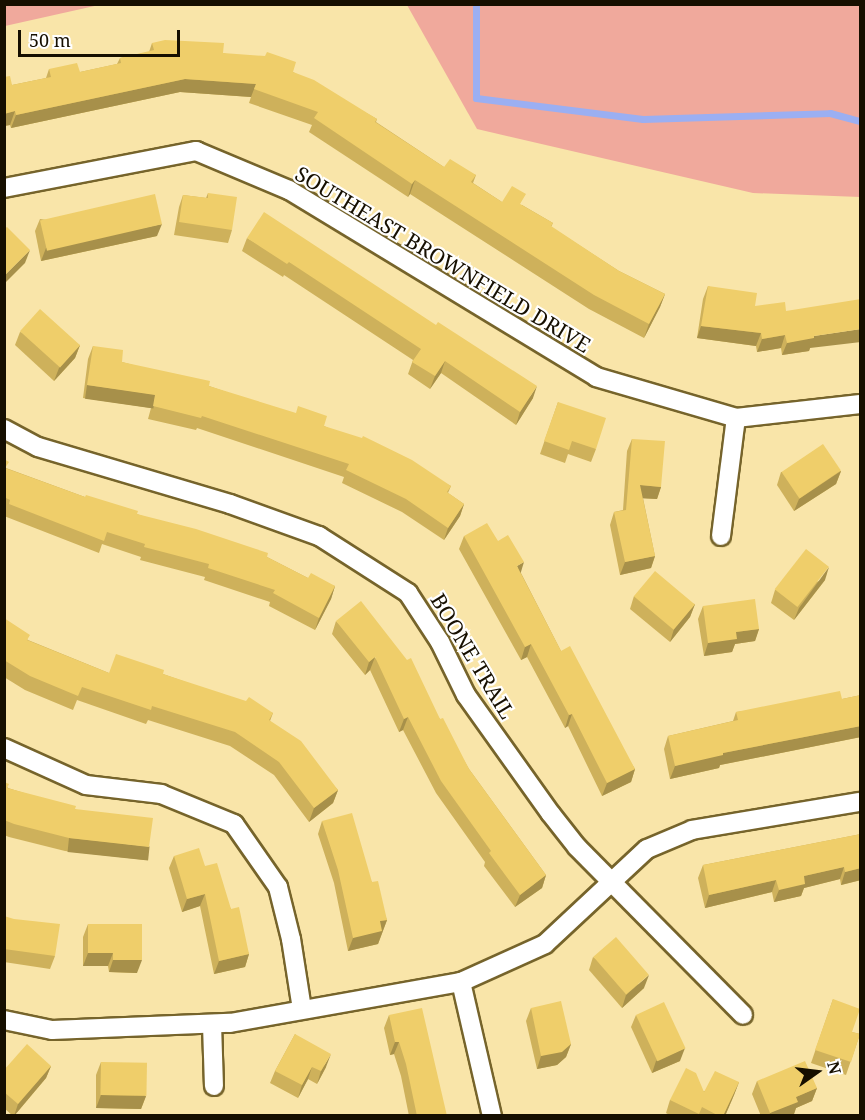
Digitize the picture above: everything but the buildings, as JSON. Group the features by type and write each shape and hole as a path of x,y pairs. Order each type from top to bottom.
{"street":[{"name":"SOUTHEAST BROWNFIELD DRIVE","path":"4,188 196,151 289,190 596,377 736,418 861,404"},
{"path":"721,536 736,418"},
{"name":"BOONE TRAIL","path":"4,429 38,447 230,504 318,536 408,593 440,642 466,695 577,847 742,1015"},
{"path":"4,748 86,785 161,795 234,824 278,887 291,939 302,1009"},
{"path":"4,1020 52,1030 212,1024 461,982 545,944 647,849 692,830 861,802"},
{"path":"461,982 492,1116"},
{"path":"212,1024 214,1086"}],"shaded area":[{"path":"5,4 99,4 99,5 5,26"},
{"path":"407,5 860,5 860,197 753,193 477,129"}],"waterway":[{"path":"476,4 476,98 643,119 830,113 860,121"}]}
